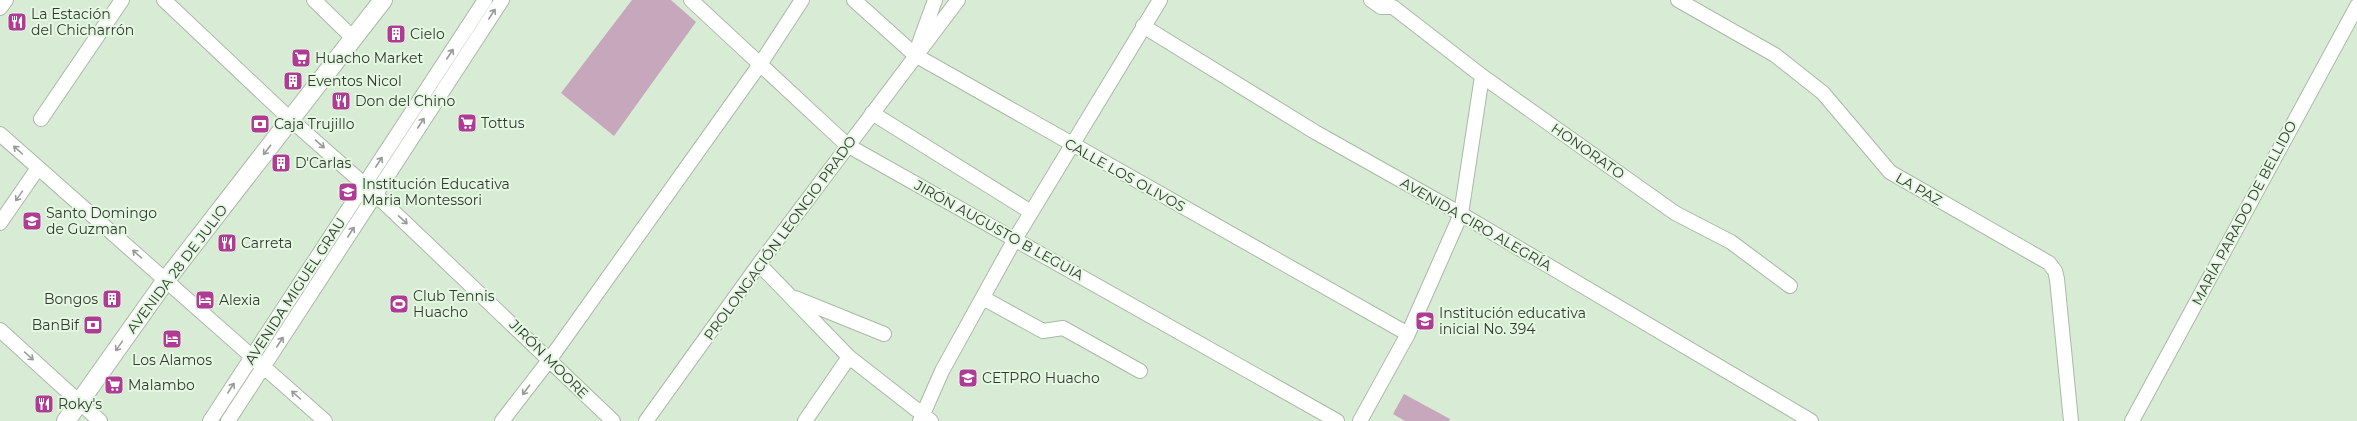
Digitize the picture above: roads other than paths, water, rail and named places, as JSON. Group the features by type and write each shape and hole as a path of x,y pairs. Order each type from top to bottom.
{"main road":[{"name":"AVENIDA 28 DE JULIO","path":"66,421 166,280 383,0"}],"street":[{"path":"0,8 6,0"},
{"path":"41,119 122,0"},
{"name":"JIRÓN MOORE","path":"164,0 290,119 375,194 550,359 613,421"},
{"path":"314,0 353,38"},
{"name":"AVENIDA MIGUEL GRAU","path":"210,421 485,0"},
{"name":"AVENIDA MIGUEL GRAU","path":"228,421 502,0"},
{"name":"JIRÓN AUGUSTO B LEGUIA","path":"691,0 847,145 1336,421"},
{"path":"502,421 550,359 761,64 802,0"},
{"name":"CALLE LOS OLIVOS","path":"854,0 915,55 1408,334"},
{"name":"PROLONGACIÓN LEONCIO PRADO","path":"915,55 935,0"},
{"name":"PROLONGACIÓN LEONCIO PRADO","path":"646,421 847,145 958,0"},
{"name":"PROLONGACIÓN LEONCIO PRADO","path":"915,55 935,42 966,0"},
{"path":"759,264 849,357 925,419 942,370 1015,239 1071,144 1160,0"},
{"path":"1371,0 1381,7 1396,4"},
{"name":"LA PAZ","path":"1678,0 1776,55 1823,93 1890,172 2049,263 2055,271 2057,279 2071,421"},
{"name":"HONORATO","path":"1396,4 1482,76 1675,213 1731,242 1790,286"},
{"name":"MARÍA PARADO DE BELLIDO","path":"2132,421 2357,6"},
{"name":"AVENIDA CIRO ALEGRÍA","path":"1143,26 1315,132 1461,214 1811,421"},
{"path":"1360,421 1408,334 1461,214 1482,76"},
{"path":"872,113 1031,212"},
{"path":"0,134 325,421"},
{"path":"0,223 38,168"},
{"path":"791,296 884,334"},
{"path":"983,298 1043,331 1063,328 1140,371"},
{"path":"0,330 80,401 100,421"},
{"path":"805,421 849,357"},
{"path":"593,403 597,421"}],"place":[{"name":"La Estación del Chicharrón","path":"17,22"},
{"name":"Cielo","path":"396,34"},
{"name":"Huacho Market","path":"301,58"},
{"name":"Eventos Nicol","path":"293,81"},
{"name":"Don del Chino","path":"341,101"},
{"name":"Tottus","path":"467,123"},
{"name":"Caja Trujillo","path":"260,124"},
{"name":"D'Carlas","path":"281,163"},
{"name":"Institución Educativa Maria Montessori","path":"348,192"},
{"name":"Santo Domingo de Guzman","path":"32,221"},
{"name":"Carreta","path":"227,243"},
{"name":"Bongos","path":"112,299"},
{"name":"Alexia","path":"205,300"},
{"name":"Club Tennis Huacho","path":"399,304"},
{"name":"Institución educativa inicial No. 394","path":"1425,321"},
{"name":"BanBif","path":"93,325"},
{"name":"Los Alamos","path":"172,339"},
{"name":"CETPRO Huacho","path":"968,378"},
{"name":"Malambo","path":"114,385"},
{"name":"Roky's","path":"44,404"}]}
